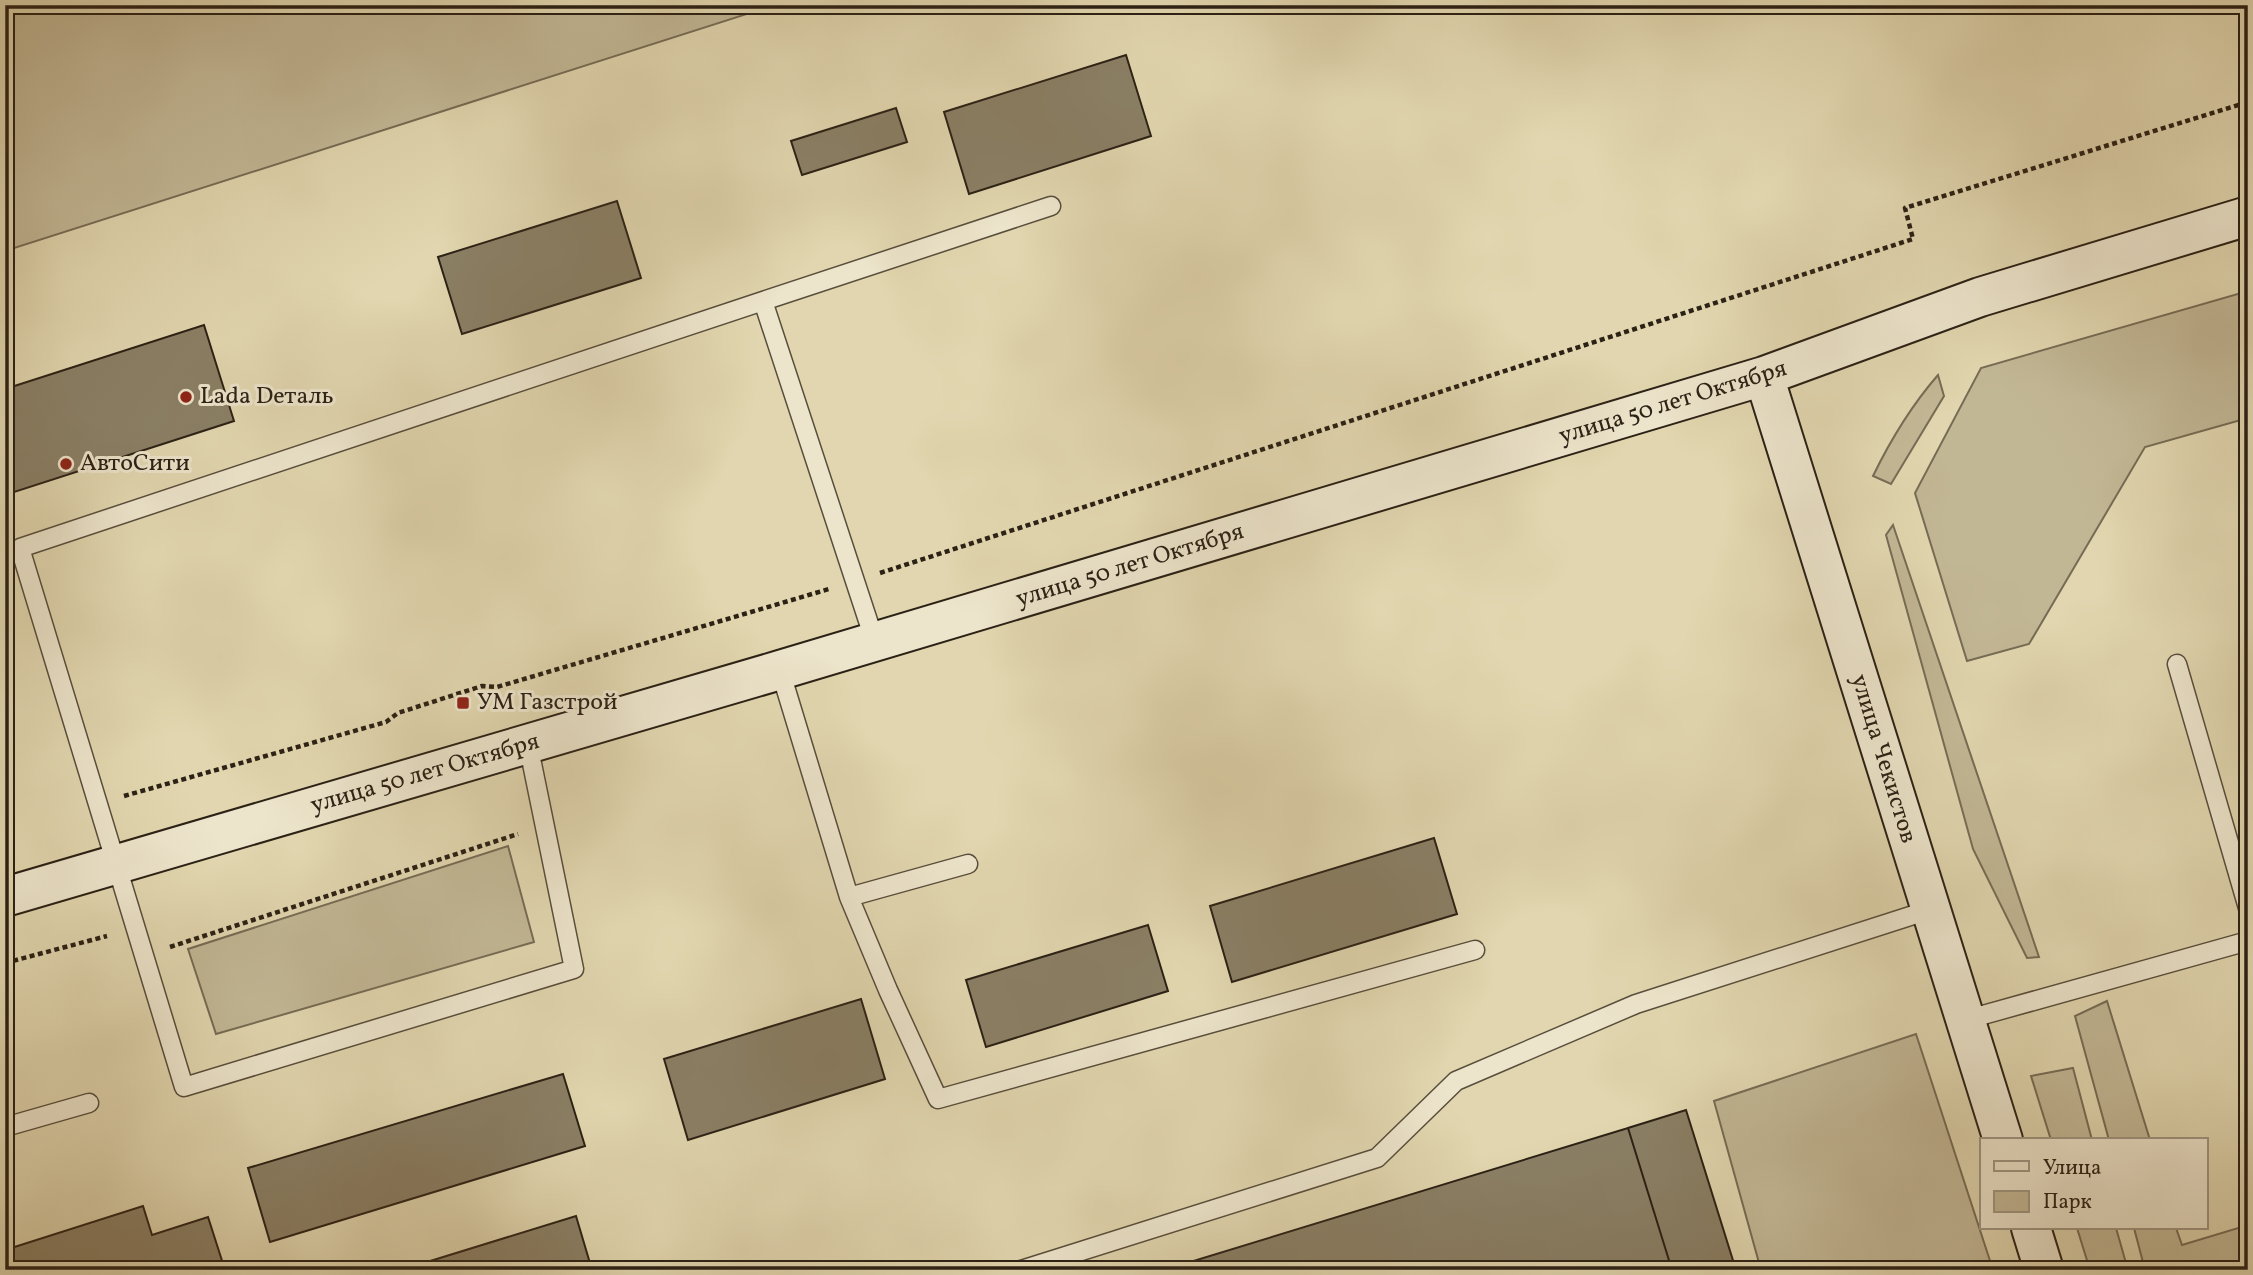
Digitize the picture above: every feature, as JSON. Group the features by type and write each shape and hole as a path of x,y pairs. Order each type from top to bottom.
{"main road":[{"name":"улица 50 лет Октября","path":"5,897 875,642 1765,376 1980,297 2248,216"},
{"name":"улица Чекистов","path":"1765,376 2002,1138"},
{"path":"2032,1230 2044,1270"}],"lane":[{"path":"528,744 574,969 184,1087 20,548 1051,206"},
{"path":"762,301 875,642"},
{"path":"2177,664 2248,908"},
{"path":"780,670 849,897 937,1099 1475,950"},
{"path":"849,897 968,864"},
{"path":"1021,1270 1377,1158 1456,1081 1636,1004 1930,910"},
{"path":"1965,1020 2248,941"},
{"path":"5,1127 89,1103"}],"path":[{"path":"98,803 386,722 398,713 482,686 497,687 855,582 1913,239 1905,208 2248,102"},
{"path":"5,963 106,935 145,955 545,826"}],"green space":[{"path":"5,5 775,5 5,251"},
{"path":"2248,291 2248,418 2145,447 2029,644 1967,661 1915,493 1981,368"},
{"path":"1938,375 1944,396 1891,484 1873,476 1902,423"},
{"path":"1893,525 2039,957 2027,958 1973,849 1886,535"},
{"path":"508,846 534,942 216,1034 188,949"},
{"path":"2107,1001 2149,1138 2108,1138 2075,1016"},
{"path":"1916,1034 1993,1270 1761,1270 1714,1101"},
{"path":"2073,1068 2091,1138 2050,1138 2031,1076"},
{"path":"2248,1225 2248,1270 2145,1270 2135,1230 2177,1230 2182,1245"},
{"path":"2078,1230 2117,1230 2128,1270 2090,1270"}],"building":[{"path":"1126,55 1151,136 969,194 944,112"},
{"path":"896,108 907,142 802,175 791,141"},
{"path":"617,201 641,278 462,334 438,257"},
{"path":"204,325 234,421 5,495 5,389"},
{"path":"1434,838 1457,914 1232,982 1210,906"},
{"path":"1148,925 1168,991 986,1047 966,980"},
{"path":"861,999 885,1079 688,1140 664,1059"},
{"path":"563,1074 585,1146 270,1242 248,1168"},
{"path":"1686,1110 1736,1270 1672,1270 1628,1128"},
{"path":"1628,1128 1672,1270 1164,1270"},
{"path":"143,1206 152,1235 208,1217 225,1270 5,1270 5,1250"},
{"path":"576,1216 592,1270 401,1270"}],"place":[{"name":"Lada Dеталь","path":"186,397"},
{"name":"АвтоСити","path":"66,464"},
{"name":"УМ Газстрой","path":"463,703"}]}
